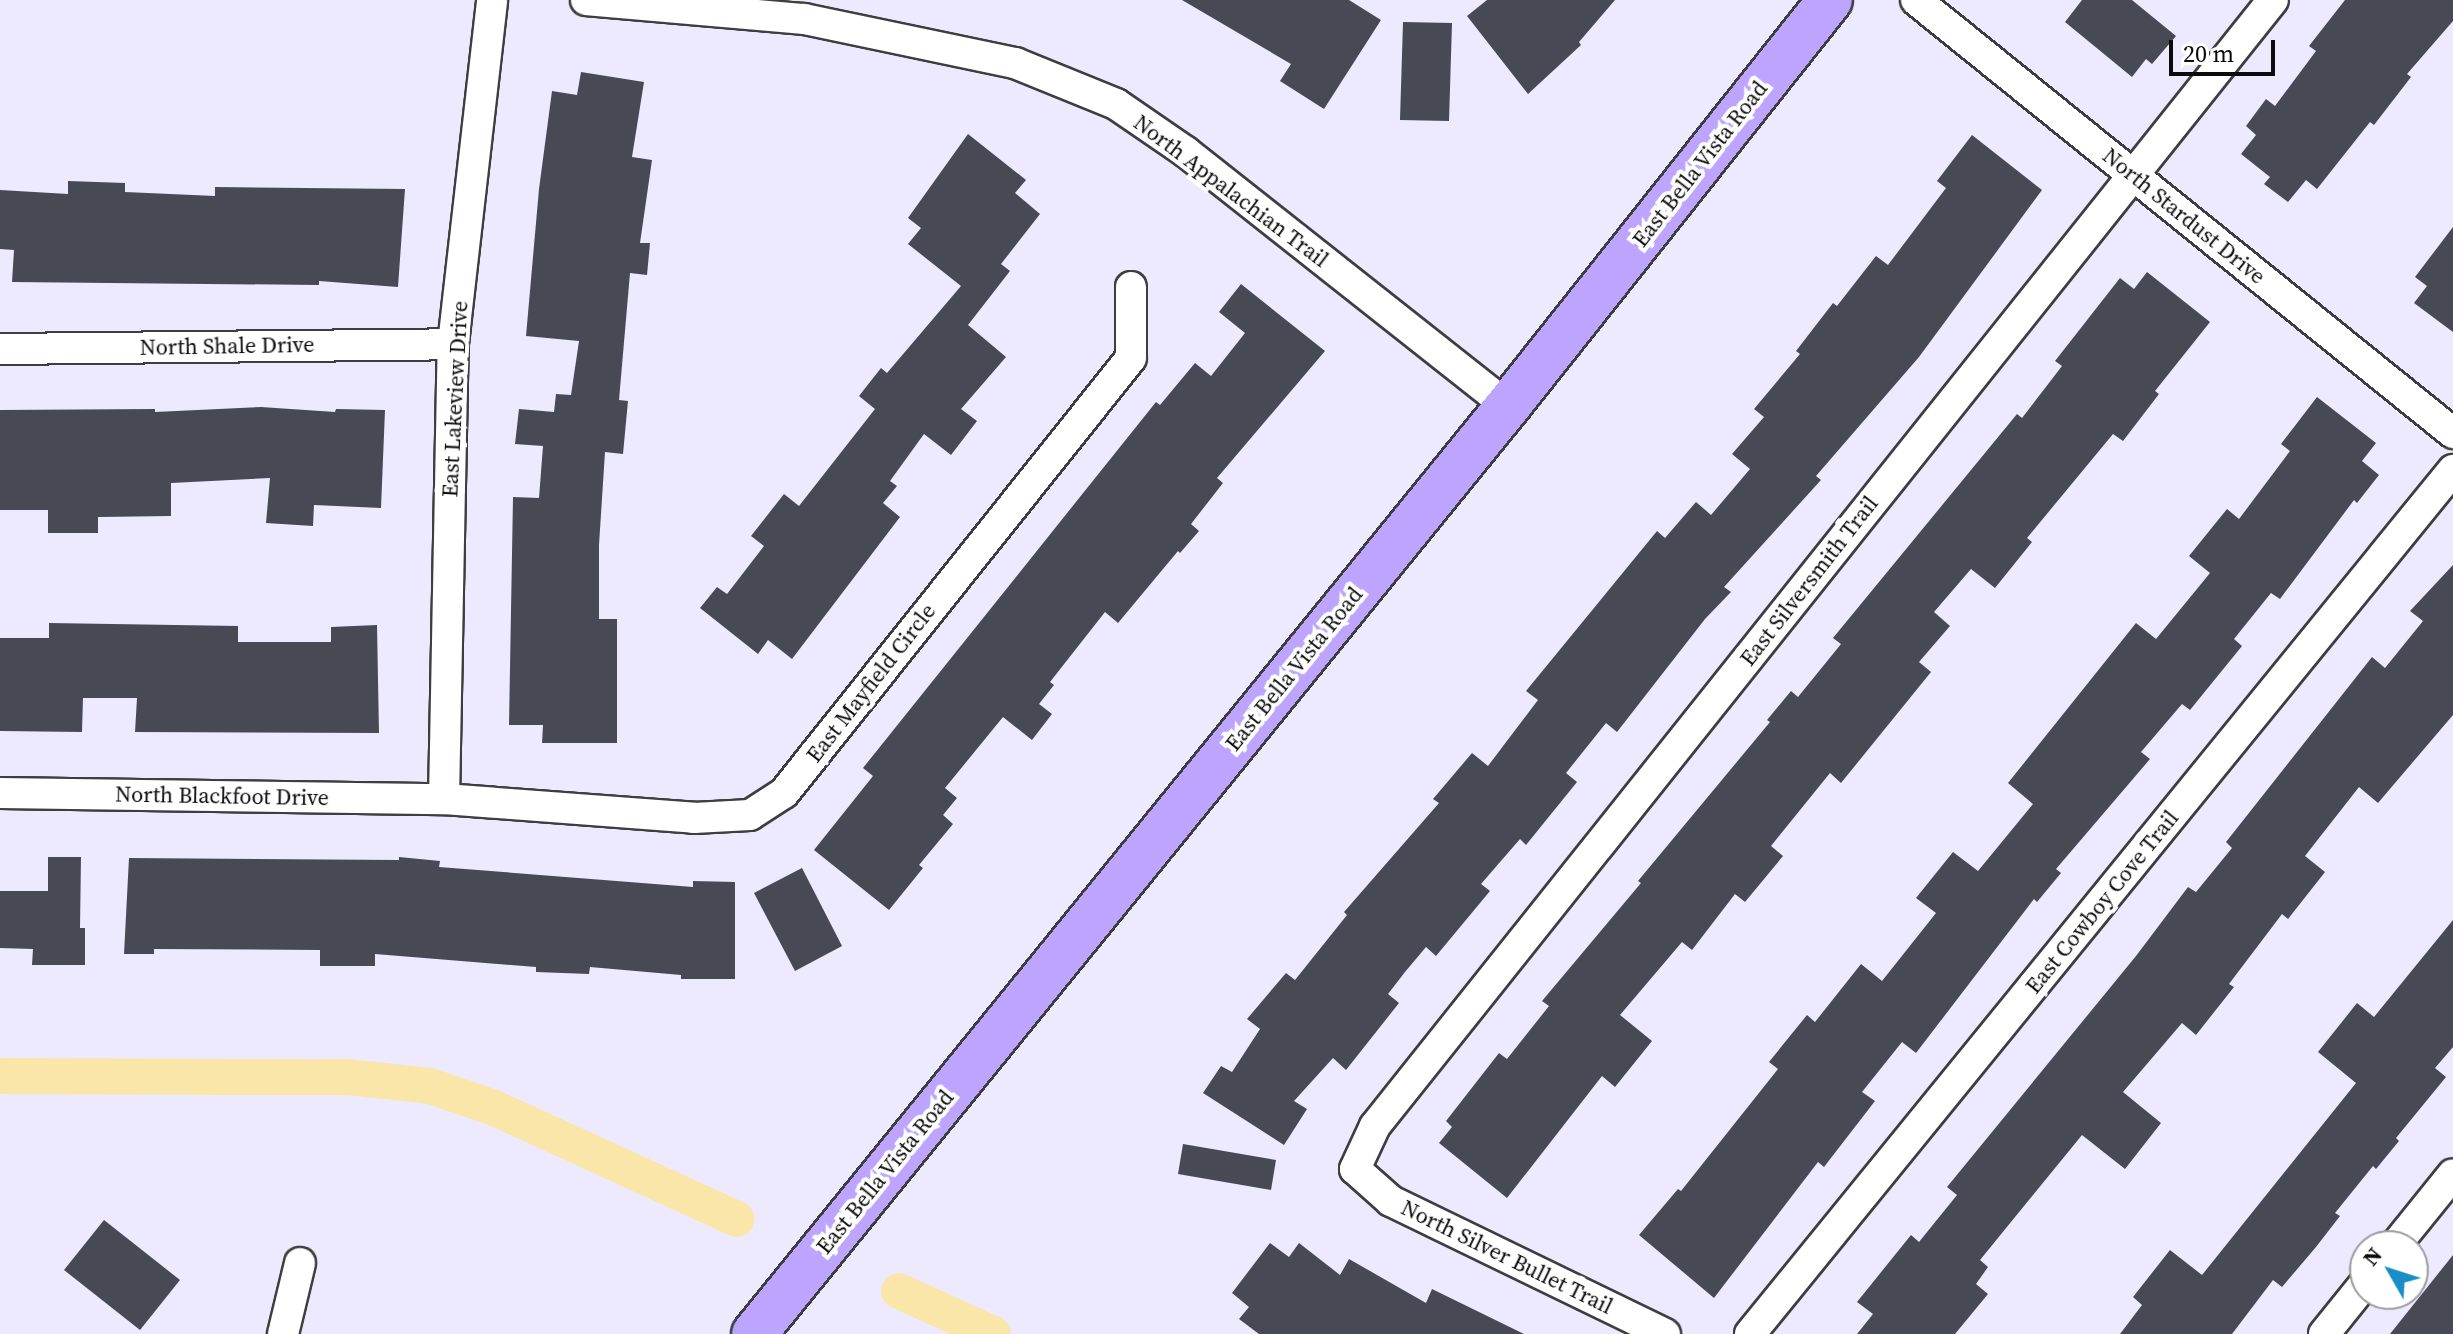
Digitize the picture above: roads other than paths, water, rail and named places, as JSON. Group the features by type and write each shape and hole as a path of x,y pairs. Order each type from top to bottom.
{"street":[{"name":"East Lakeview Drive","path":"444,799 453,344 492,0"},
{"name":"North Appalachian Trail","path":"586,0 805,9 1015,63 1116,104 1186,152 1508,406"},
{"name":"East Bella Vista Road","path":"754,1334 1508,406 1830,0"},
{"name":"North Stardust Drive","path":"1916,0 2453,433"},
{"name":"East Silversmith Trail","path":"1355,1169 1375,1126 2273,0"},
{"name":"East Mayfield Circle","path":"444,799 694,818 750,815 784,793 1131,358 1131,287"},
{"name":"North Shale Drive","path":"0,349 453,344"},
{"name":"East Cowboy Cove Trail","path":"1750,1334 2453,470"},
{"name":"North Blackfoot Drive","path":"0,793 444,799"},
{"name":"North Silver Bullet Trail","path":"1355,1169 1391,1201 1665,1334"},
{"path":"2408,1230 2453,1174"},
{"path":"283,1334 300,1263"},
{"path":"2324,1334 2349,1303"}],"waterway":[{"path":"0,1076 347,1077 430,1086 492,1107 737,1219"},
{"path":"899,1291 993,1334"}]}
